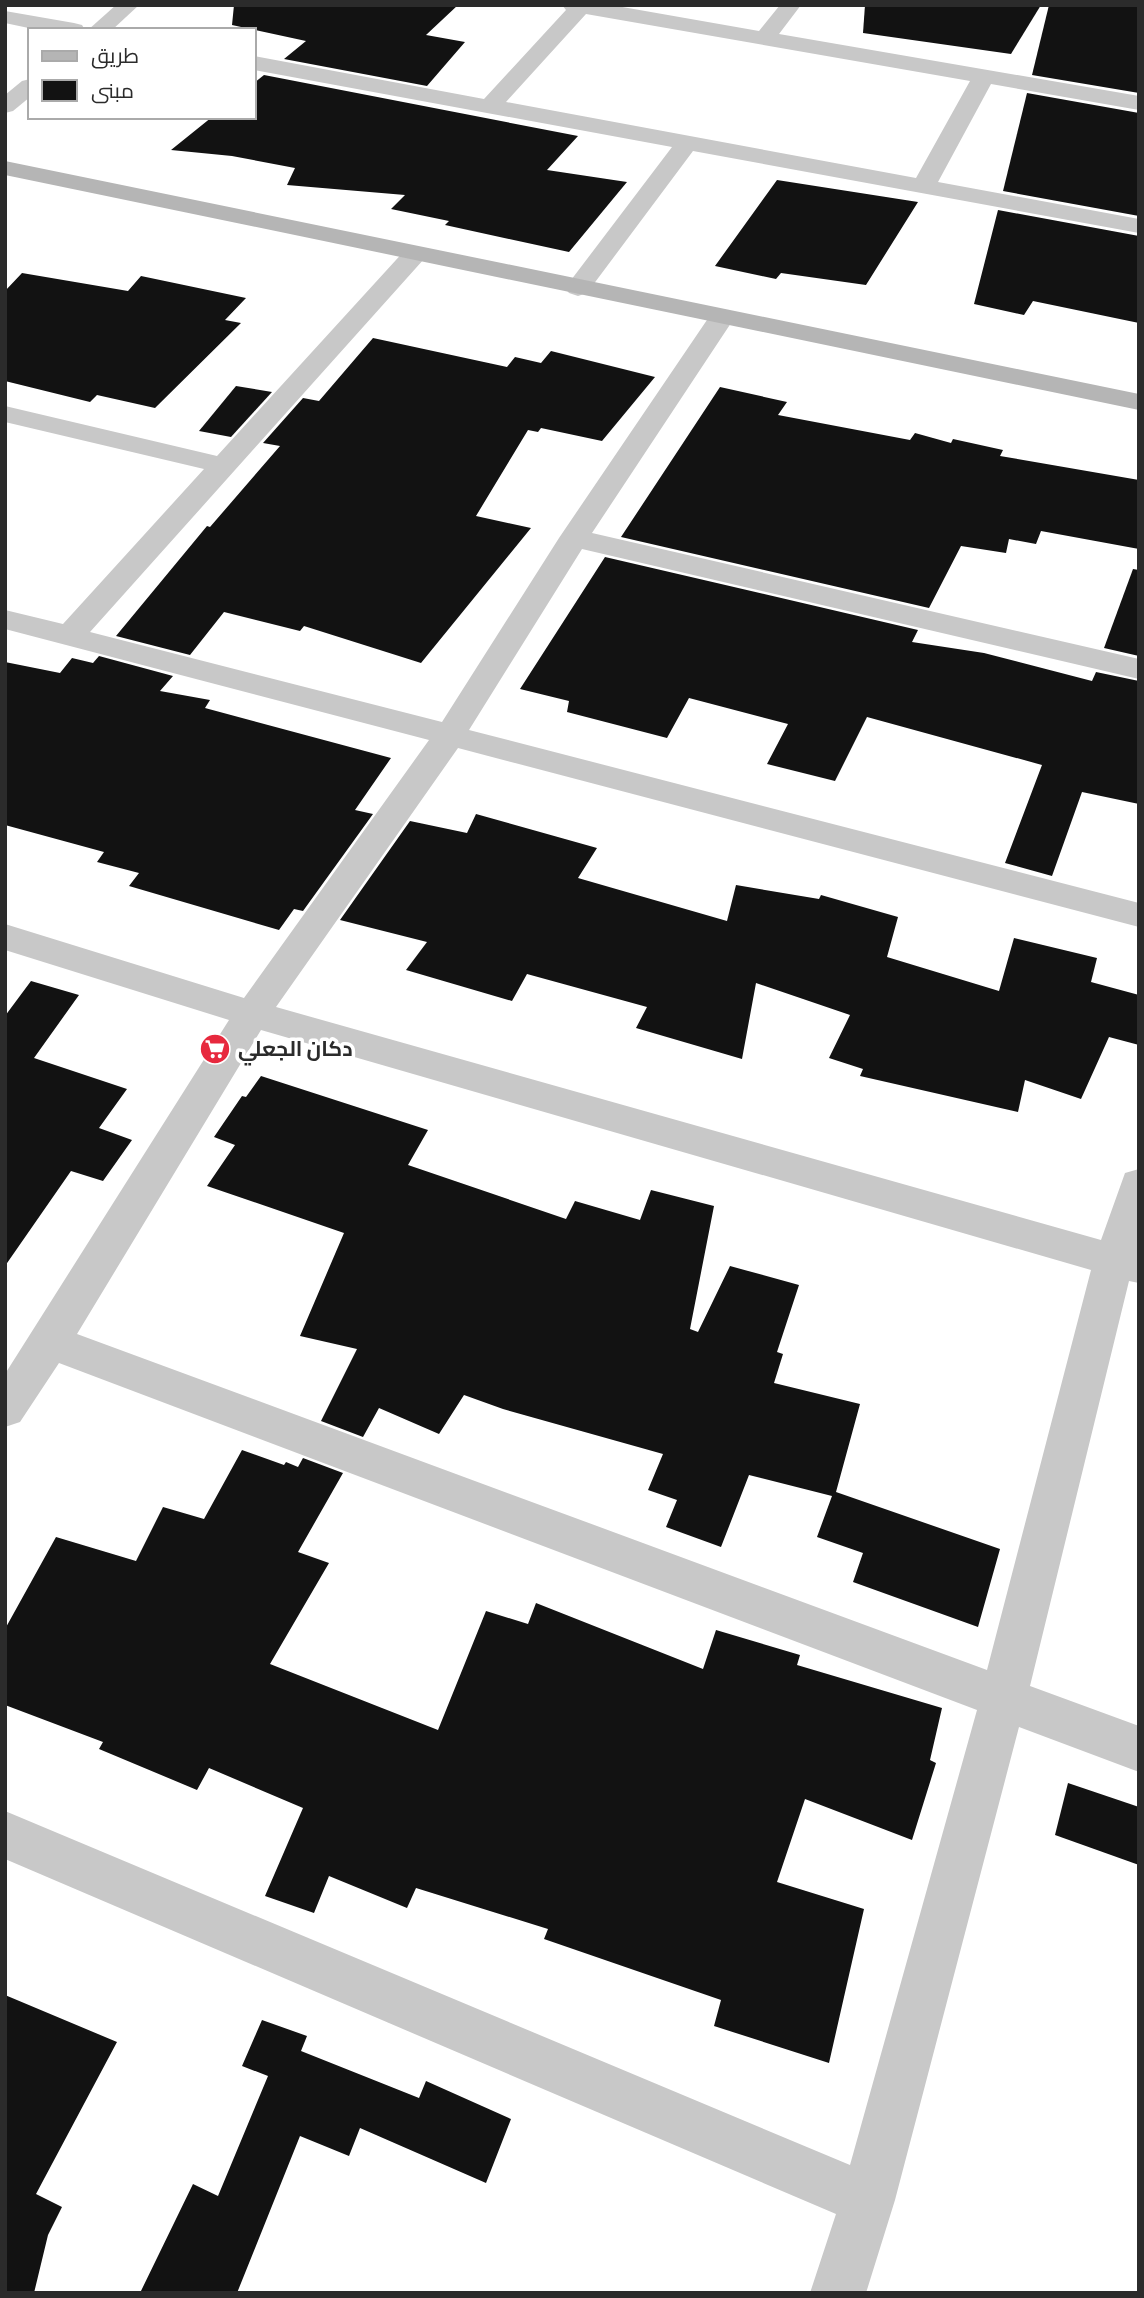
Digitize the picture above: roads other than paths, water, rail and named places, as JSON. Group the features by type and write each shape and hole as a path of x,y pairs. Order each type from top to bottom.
{"street":[{"path":"101,28 129,5"},
{"path":"765,37 791,5"},
{"path":"489,107 576,6 1139,103"},
{"path":"5,18 62,28"},
{"path":"256,63 1139,226"},
{"path":"923,187 984,76"},
{"path":"5,106 28,88"},
{"path":"578,288 687,143"},
{"path":"5,169 1139,402"},
{"path":"69,636 221,465 415,254"},
{"path":"5,1409 50,1342 252,1014 450,735 574,538 722,317"},
{"path":"5,414 221,465"},
{"path":"574,538 1139,669"},
{"path":"5,619 1139,915"},
{"path":"5,937 252,1014 1126,1263"},
{"path":"838,2293 867,2200 1003,1700 1126,1263 1139,1184"},
{"path":"50,1342 1139,1749"},
{"path":"5,1835 867,2200"}],"place":[{"name":"دكان الجعلي","path":"215,1049"}]}
